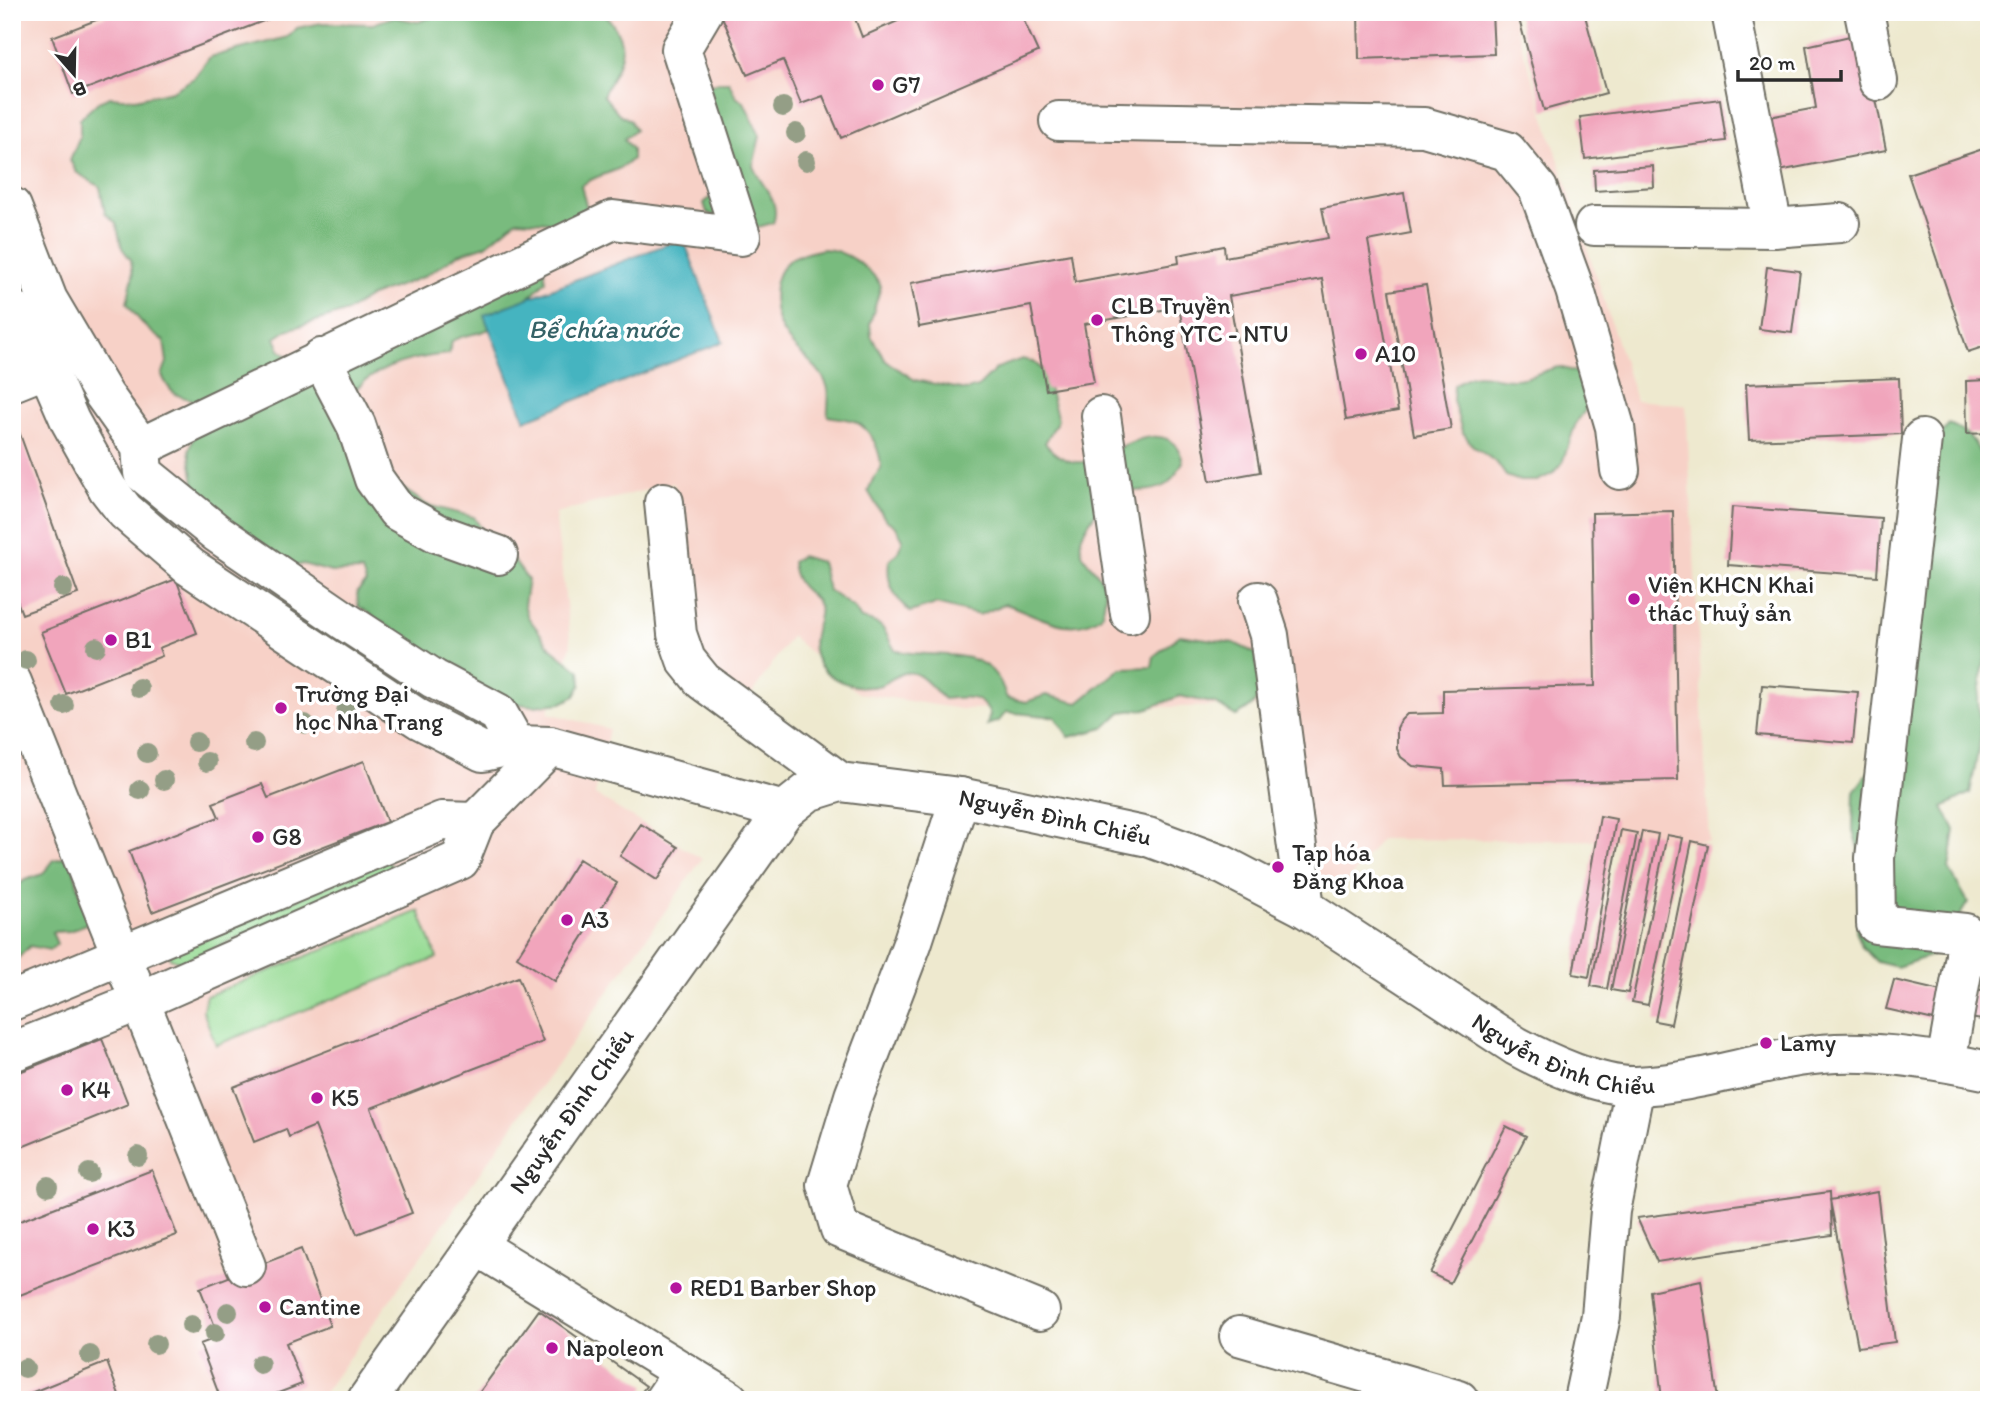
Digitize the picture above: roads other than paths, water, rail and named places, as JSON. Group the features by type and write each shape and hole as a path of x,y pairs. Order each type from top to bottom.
{"street":[{"path":"108,489 142,460 321,358 613,220 741,236 681,49 703,12"},
{"path":"1731,12 1773,228"},
{"path":"1864,12 1878,81"},
{"path":"1059,121 1424,127 1507,151 1538,189 1576,290 1615,427 1620,470"},
{"path":"12,207 25,309 69,421 108,489 125,511 190,567 419,719 483,752 533,745 784,811"},
{"path":"1594,226 1773,228 1840,223"},
{"path":"25,309 97,383 142,460 216,533 434,678 498,713 533,745"},
{"path":"321,358 355,425 374,479 397,511 437,533 498,555"},
{"path":"12,382 47,368"},
{"path":"1101,416 1130,614"},
{"path":"1922,439 1875,858 1876,924 1965,933 1965,956 1946,1062"},
{"path":"664,502 677,634 687,660 703,681 840,782"},
{"path":"190,567 216,533"},
{"path":"1258,601 1269,635 1305,908"},
{"path":"12,681 142,1000 246,1266"},
{"path":"13,1049 142,1000 460,860 475,822 533,745"},
{"name":"Nguyễn Đình Chiểu","path":"367,1400 784,811 808,792 840,782 960,797 1148,837 1223,865 1305,908 1516,1046 1548,1063 1635,1086 1837,1053 1946,1062 1989,1072"},
{"path":"960,797 912,944 854,1096 827,1185 840,1230 1040,1311"},
{"path":"12,1001 442,821 475,822"},
{"path":"1583,1400 1601,1316 1610,1210 1635,1086"},
{"path":"477,1246 673,1386 729,1400"},
{"path":"1239,1336 1459,1400"}],"water":[{"name":"Bể chứa nước","path":"683,238 723,342 525,420 484,315"}],"place":[{"name":"G7","path":"878,85"},
{"name":"CLB Truyền Thông YTC - NTU","path":"1097,320"},
{"name":"A10","path":"1361,354"},
{"name":"Viện KHCN Khai thác Thuỷ sản","path":"1634,599"},
{"name":"B1","path":"111,640"},
{"name":"Trường Đại học Nha Trang","path":"281,708"},
{"name":"G8","path":"258,837"},
{"name":"Tạp hóa Đăng Khoa","path":"1278,867"},
{"name":"A3","path":"567,920"},
{"name":"Lamy","path":"1766,1043"},
{"name":"K4","path":"67,1090"},
{"name":"K5","path":"317,1098"},
{"name":"K3","path":"93,1229"},
{"name":"RED1 Barber Shop","path":"676,1288"},
{"name":"Cantine","path":"265,1307"},
{"name":"Napoleon","path":"552,1348"}]}
